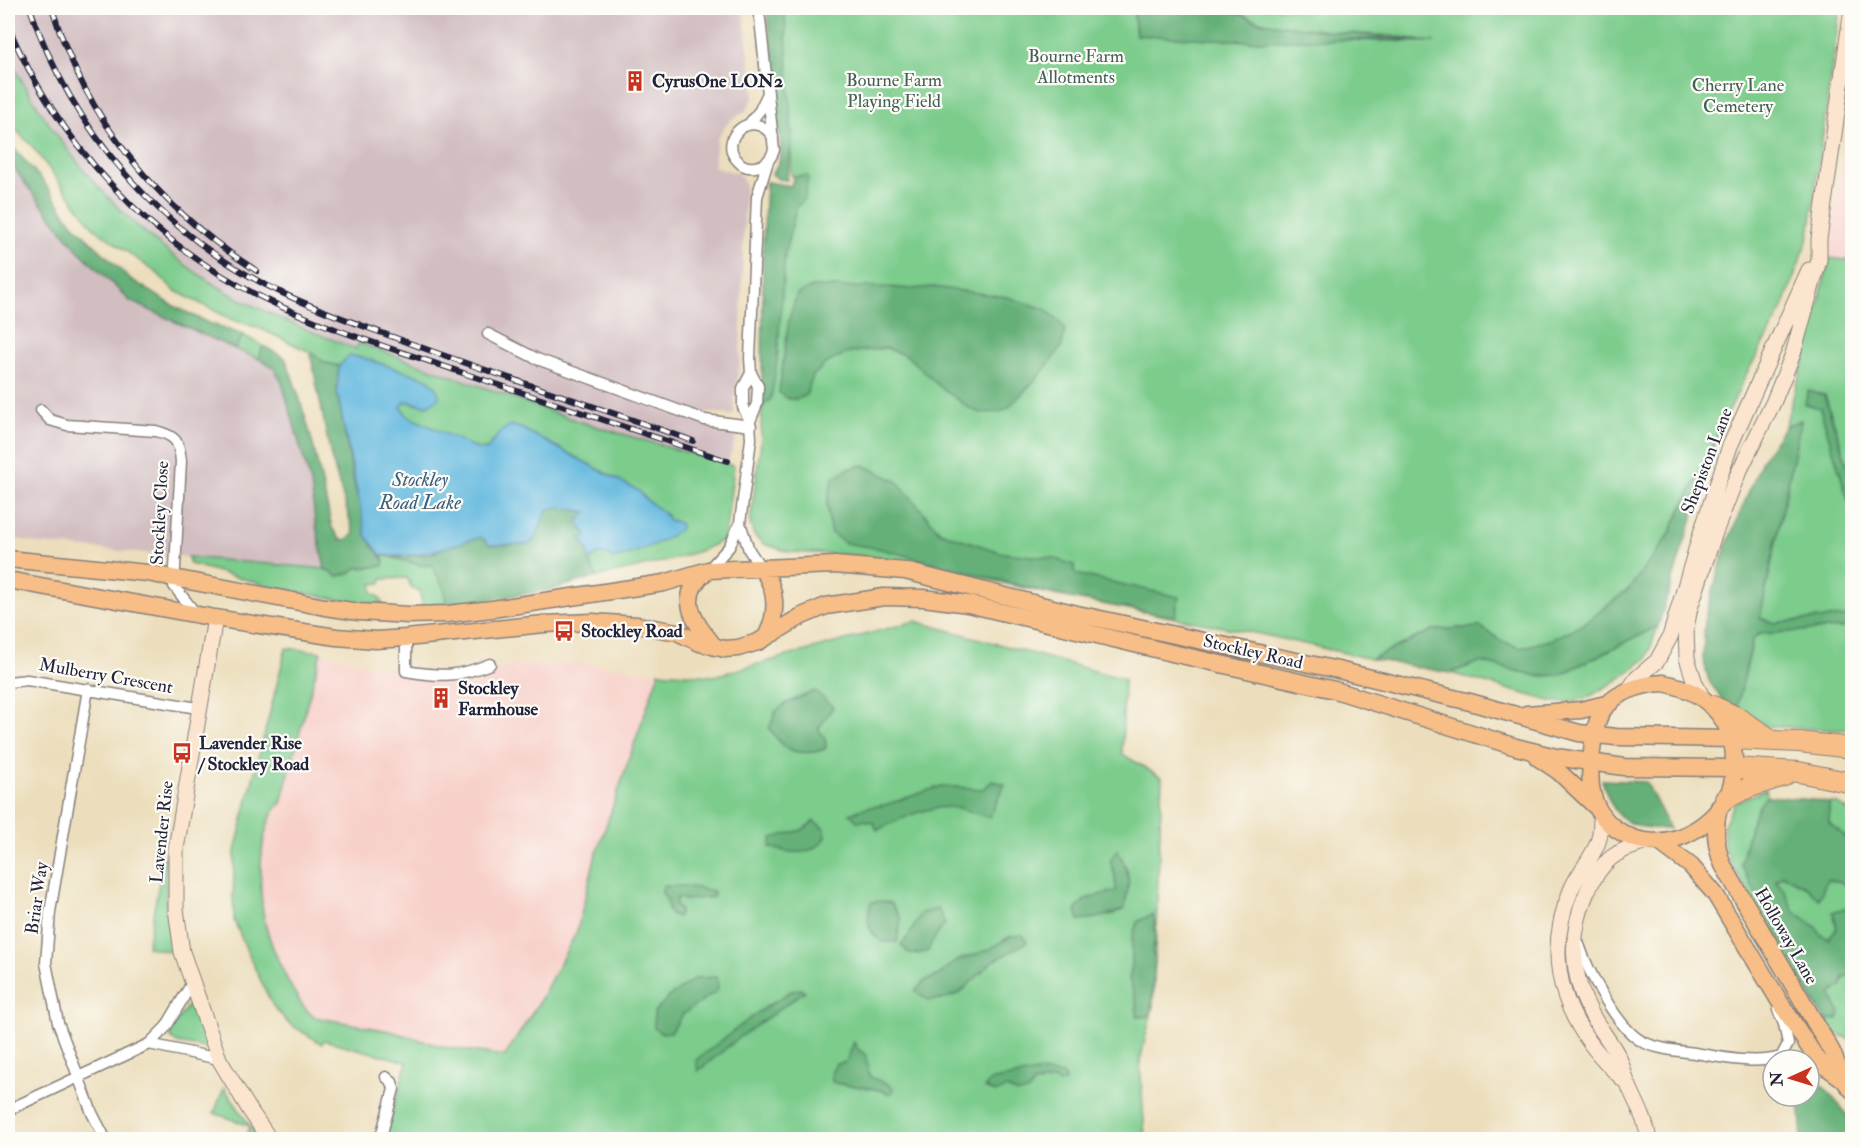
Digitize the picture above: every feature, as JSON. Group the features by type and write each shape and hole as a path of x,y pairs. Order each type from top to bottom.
{"highway":[{"path":"1708,701 1771,740"},
{"path":"1799,742 1822,737 1852,736"},
{"path":"1731,739 1799,742 1852,748"},
{"path":"1734,768 1799,772 1852,783"},
{"path":"1722,803 1772,779 1799,772"},
{"path":"1830,778 1852,794"}],"main road":[{"name":"Stockley Road","path":"8,559 173,576 325,607 409,615 492,609 664,584 708,570 835,565 905,571 1077,614 1338,670 1571,731 1594,735 1731,739"},
{"path":"761,568 773,591 775,604 774,621 767,634"},
{"path":"708,570 701,576 690,595 690,608 694,621 715,647"},
{"name":"Stockley Road","path":"8,580 215,618 336,637 406,638 544,624 592,622 637,625 666,630 715,647 738,648 758,642 767,634 826,606 865,599 924,598 969,604 1335,690 1516,747 1590,763 1624,766 1734,768"},
{"path":"1599,812 1590,782 1590,763 1600,714 1610,703 1628,691 1643,685 1663,683 1677,686 1708,701 1726,724 1734,750 1734,768"},
{"path":"1510,714 1581,710 1610,703"},
{"name":"Holloway Lane","path":"1516,747 1558,771 1622,832 1634,838 1653,842 1703,878 1721,902 1818,1061 1848,1085"},
{"name":"Holloway Lane","path":"1734,768 1731,790 1722,803 1716,820 1715,842 1723,865 1831,1050 1848,1085"},
{"path":"1653,842 1674,839 1694,831 1722,803"}],"street":[{"path":"757,8 774,150 757,197"},
{"name":"Shepiston Lane","path":"1708,701 1695,683 1687,658 1686,628 1690,608 1737,476 1773,403 1793,354 1819,260 1819,239 1852,8"},
{"path":"768,92 760,110 749,124 735,133 731,144 734,157 739,163 752,168 769,161"},
{"path":"749,124 764,127 773,137"},
{"path":"708,570 729,547 740,523 751,424 743,407 743,388 751,373 757,197 752,168"},
{"name":"Shepiston Lane","path":"1628,691 1637,678 1657,661 1670,637 1730,446 1804,282 1819,239"},
{"path":"488,334 537,359 705,420 751,424"},
{"name":"Stockley Close","path":"42,410 50,420 67,425 156,431 176,439 181,461 173,576 176,590 197,614"},
{"path":"740,523 749,550 761,568"},
{"name":"Lavender Rise","path":"215,618 176,849 175,888 178,930 192,983 219,1059 270,1140"},
{"path":"406,638 406,671 444,676 466,674 490,664"},
{"name":"Mulberry Crescent","path":"8,682 27,680 198,708"},
{"name":"Briar Way","path":"88,689 50,912 46,963 57,1023 92,1113 106,1140"},
{"path":"1599,812 1598,841 1572,886 1564,909 1558,943 1559,966 1566,1000 1580,1031 1601,1058 1627,1083"},
{"path":"1649,1140 1643,1116 1627,1083 1620,1059 1596,1022 1579,987 1574,956 1579,913 1605,862 1624,849 1653,842"},
{"path":"1575,933 1593,978 1622,1023 1634,1036 1655,1046 1755,1061 1781,1057 1788,1040 1784,1024 1753,956"},
{"path":"8,1110 149,1044 166,1027 192,983"},
{"path":"149,1044 219,1059"},
{"path":"380,1140 394,1089 392,1082 386,1077"}],"shaded area":[{"path":"8,8 743,8 754,96 745,112 730,120 717,138 714,167 737,173 742,177 745,185 740,361 734,415 705,412 705,425 734,428 736,439 727,464 584,423 359,343 357,350 273,315 213,283 145,234 105,195 63,146 27,93 8,56"},
{"path":"1852,92 1852,261 1829,258"},
{"path":"8,159 76,248 130,301 273,363 286,375 307,440 315,521 325,569 40,544 8,537"},
{"path":"321,652 395,672 470,688 483,678 513,664 582,663 659,672 595,858 577,931 538,1004 506,1056 444,1047 390,1031 314,1017 307,1012 289,983 266,927 262,899 262,861 266,826 281,802"}],"green space":[{"path":"766,8 783,8 785,14 792,140 787,180 778,179 772,174 779,162 781,151 773,54"},
{"path":"783,8 1133,8 1136,35 1424,42 1404,37 1276,25 1226,8 1840,8 1809,236 1782,310 1747,373 1668,537 1629,589 1582,625 1550,640 1520,648 1502,641 1481,627 1433,630 1371,659 1260,634 1060,596 898,560 856,555 789,552 764,544 754,535 750,523 761,442 766,182 791,186 794,176 791,171 792,140"},
{"path":"1133,8 1226,8 1260,22 1435,42 1373,39 1249,41 1136,35"},
{"path":"8,56 49,123 95,183 149,236 212,283 265,311 356,349 359,343 584,423 734,466 725,537 716,544 685,556 597,577 589,561 598,554 624,556 672,535 666,514 645,502 639,491 523,429 487,449 480,450 471,447 407,416 401,407 406,401 418,405 349,357 339,366 326,363 310,352 259,328 233,320 175,291 158,274 94,228 32,146 8,122"},
{"path":"8,142 43,181 72,223 129,278 172,305 206,322 243,335 235,349 130,301 76,248 24,182 8,159"},
{"path":"794,176 808,176 805,198 796,208 785,253 777,361 771,399 762,406 763,249 766,182 791,186"},
{"path":"1829,258 1852,261 1852,479 1825,395 1805,404 1820,408 1852,512 1852,616 1773,623 1760,618 1801,421 1785,426 1815,319"},
{"path":"812,287 911,289 933,287 1007,297 1045,309 1059,321 1065,329 1062,346 1041,374 1008,408 1000,412 982,413 972,410 939,386 907,356 886,348 847,353 825,364 813,376 806,395 788,399 779,392 789,319 797,294"},
{"path":"243,335 263,346 259,359 235,349"},
{"path":"263,346 285,358 307,421 332,528 340,539 346,540 354,534 331,457 310,352 326,363 339,366 337,392 355,488 373,547 384,560 383,566 357,568 348,574 337,576 325,569 315,521 311,484 282,383 273,367 259,359"},
{"path":"1808,391 1824,395 1852,479 1852,512 1820,408 1805,404"},
{"path":"1801,420 1760,618 1774,623 1852,616 1852,627 1759,634 1753,639 1737,707 1725,704 1709,681 1703,659 1705,618 1725,549 1763,458 1785,426"},
{"path":"1718,437 1658,626 1560,675 1538,676 1480,662 1450,673 1371,659 1433,630 1481,627 1501,641 1520,648 1550,640 1582,625 1629,589 1668,537"},
{"path":"863,465 897,481 940,532 1003,553 1053,558 1074,565 1076,574 1179,597 1175,617 1060,596 881,549 845,543 830,532 827,502 833,478 847,469"},
{"path":"558,507 588,512 579,525 587,535 586,538 581,538 597,577 549,590 446,606 445,591 432,565 421,565 393,557 430,554 449,545 481,537 490,545 529,544 547,510"},
{"path":"381,555 421,565 432,565 445,591 446,606 423,607 419,590 412,589 407,578 382,579 381,583 372,584 372,592 383,604 363,604 272,587 190,564 188,557 325,569 337,576 348,574 357,568 374,567 384,560"},
{"path":"915,621 1124,679 1122,754 1162,778 1153,1006 1140,1061 1145,1139 384,1139 407,1062 324,1040 322,1044 288,1023 273,1006 234,920 233,897 235,851 286,648 321,652 281,803 273,813 267,827 261,862 261,898 266,927 292,988 306,1010 314,1017 390,1031 444,1047 505,1056 538,1004 577,931 595,858 659,672 714,676"},
{"path":"1658,626 1647,658 1619,679 1587,698 1570,702 1553,702 1450,673 1480,662 1538,676 1560,675"},
{"path":"1852,627 1852,729 1766,726 1737,707 1753,639 1759,634"},
{"path":"815,691 833,707 818,729 825,737 826,748 806,752 786,748 769,729 776,711 787,703"},
{"path":"1602,780 1646,782 1670,829 1643,827 1625,820 1612,805"},
{"path":"992,781 1005,784 990,817 958,808 937,808 916,813 877,830 874,823 864,820 857,821 850,814 941,786 983,789"},
{"path":"1766,789 1767,796 1756,811 1741,865 1826,1020 1840,1013 1831,994 1844,979 1852,974 1852,1040 1834,1033 1798,980 1724,847 1724,824 1735,803"},
{"path":"1767,796 1829,803 1829,823 1852,842 1852,890 1839,881 1827,880 1819,899 1807,887 1783,875 1775,881 1784,889 1793,910 1828,939 1837,928 1833,912 1847,907 1852,909 1852,974 1843,978 1842,985 1831,994 1840,1013 1838,1019 1826,1020 1805,986 1741,865 1752,820"},
{"path":"1829,803 1836,803 1852,813 1852,842 1829,823"},
{"path":"814,821 825,829 826,838 820,844 800,852 770,847 772,838 802,830"},
{"path":"1117,850 1125,866 1128,879 1124,909 1102,917 1079,920 1076,910 1084,901 1093,896 1116,891 1115,875 1110,861"},
{"path":"164,856 166,859 166,908 173,952 147,947"},
{"path":"1783,875 1807,887 1819,898 1827,880 1839,881 1852,890 1852,909 1847,907 1833,917 1837,928 1828,939 1793,910 1784,889 1775,881"},
{"path":"663,886 686,886 714,891 713,897 685,900 678,897 675,903 680,911 678,917 668,911 667,900 662,893"},
{"path":"871,902 891,903 901,919 897,942 882,942 870,929 868,914"},
{"path":"938,909 945,923 928,951 909,953 901,944 908,937 921,913"},
{"path":"1153,914 1156,936 1152,953 1155,958 1151,1015 1144,1017 1137,1016 1136,1000 1129,979 1132,965 1132,939 1137,922"},
{"path":"1023,935 1027,942 992,962 960,993 944,999 927,1000 915,991 925,981 939,975 956,961 988,950 1011,936"},
{"path":"717,977 718,990 683,1014 671,1032 660,1033 654,1028 654,1012 670,996 696,978"},
{"path":"800,989 805,991 740,1037 698,1071 696,1060 758,1012 791,991"},
{"path":"188,1005 195,1008 207,1043 205,1048 177,1043 171,1038 170,1031"},
{"path":"854,1042 865,1054 870,1077 888,1084 894,1090 890,1094 876,1089 832,1082 832,1072 836,1064 846,1062"},
{"path":"1037,1072 1064,1075 1065,1082 1059,1084 1054,1080 1034,1084 1028,1092 1016,1093 1006,1088 995,1093 985,1088 989,1081"},
{"path":"1821,1084 1852,1120 1852,1139 1802,1139 1800,1108 1821,1108"},
{"path":"224,1088 259,1139 245,1139 250,1126 214,1113"}],"water":[{"name":"Stockley Road Lake","path":"349,356 361,357 425,378 433,384 438,391 439,398 427,406 406,401 401,407 407,416 480,450 487,449 500,432 511,425 523,429 639,491 669,520 680,523 680,529 657,544 639,551 612,559 609,555 598,554 589,561 588,551 580,538 586,538 587,535 579,525 579,519 587,512 558,507 547,510 536,537 529,544 490,545 481,537 419,554 381,555 366,536 337,392 339,366"}],"railway":[{"path":"30,8 48,53 70,96 96,137 126,175 160,210 197,241 237,269 280,292 351,322 693,441"},
{"path":"52,8 84,87 130,158 188,219 257,271"},
{"path":"8,26 53,110 81,149 145,218 182,248 221,275 263,298 337,330 728,461"}],"place":[{"name":"CyrusOne LON2","path":"635,81"},
{"name":"Stockley Road","path":"564,631"},
{"name":"Stockley Farmhouse","path":"441,698"},
{"name":"Lavender Rise / Stockley Road","path":"182,753"}],"park label":[{"name":"Bourne Farm Allotments","path":"1076,66"},
{"name":"Bourne Farm Playing Field","path":"894,90"},
{"name":"Cherry Lane Cemetery","path":"1738,95"}]}
